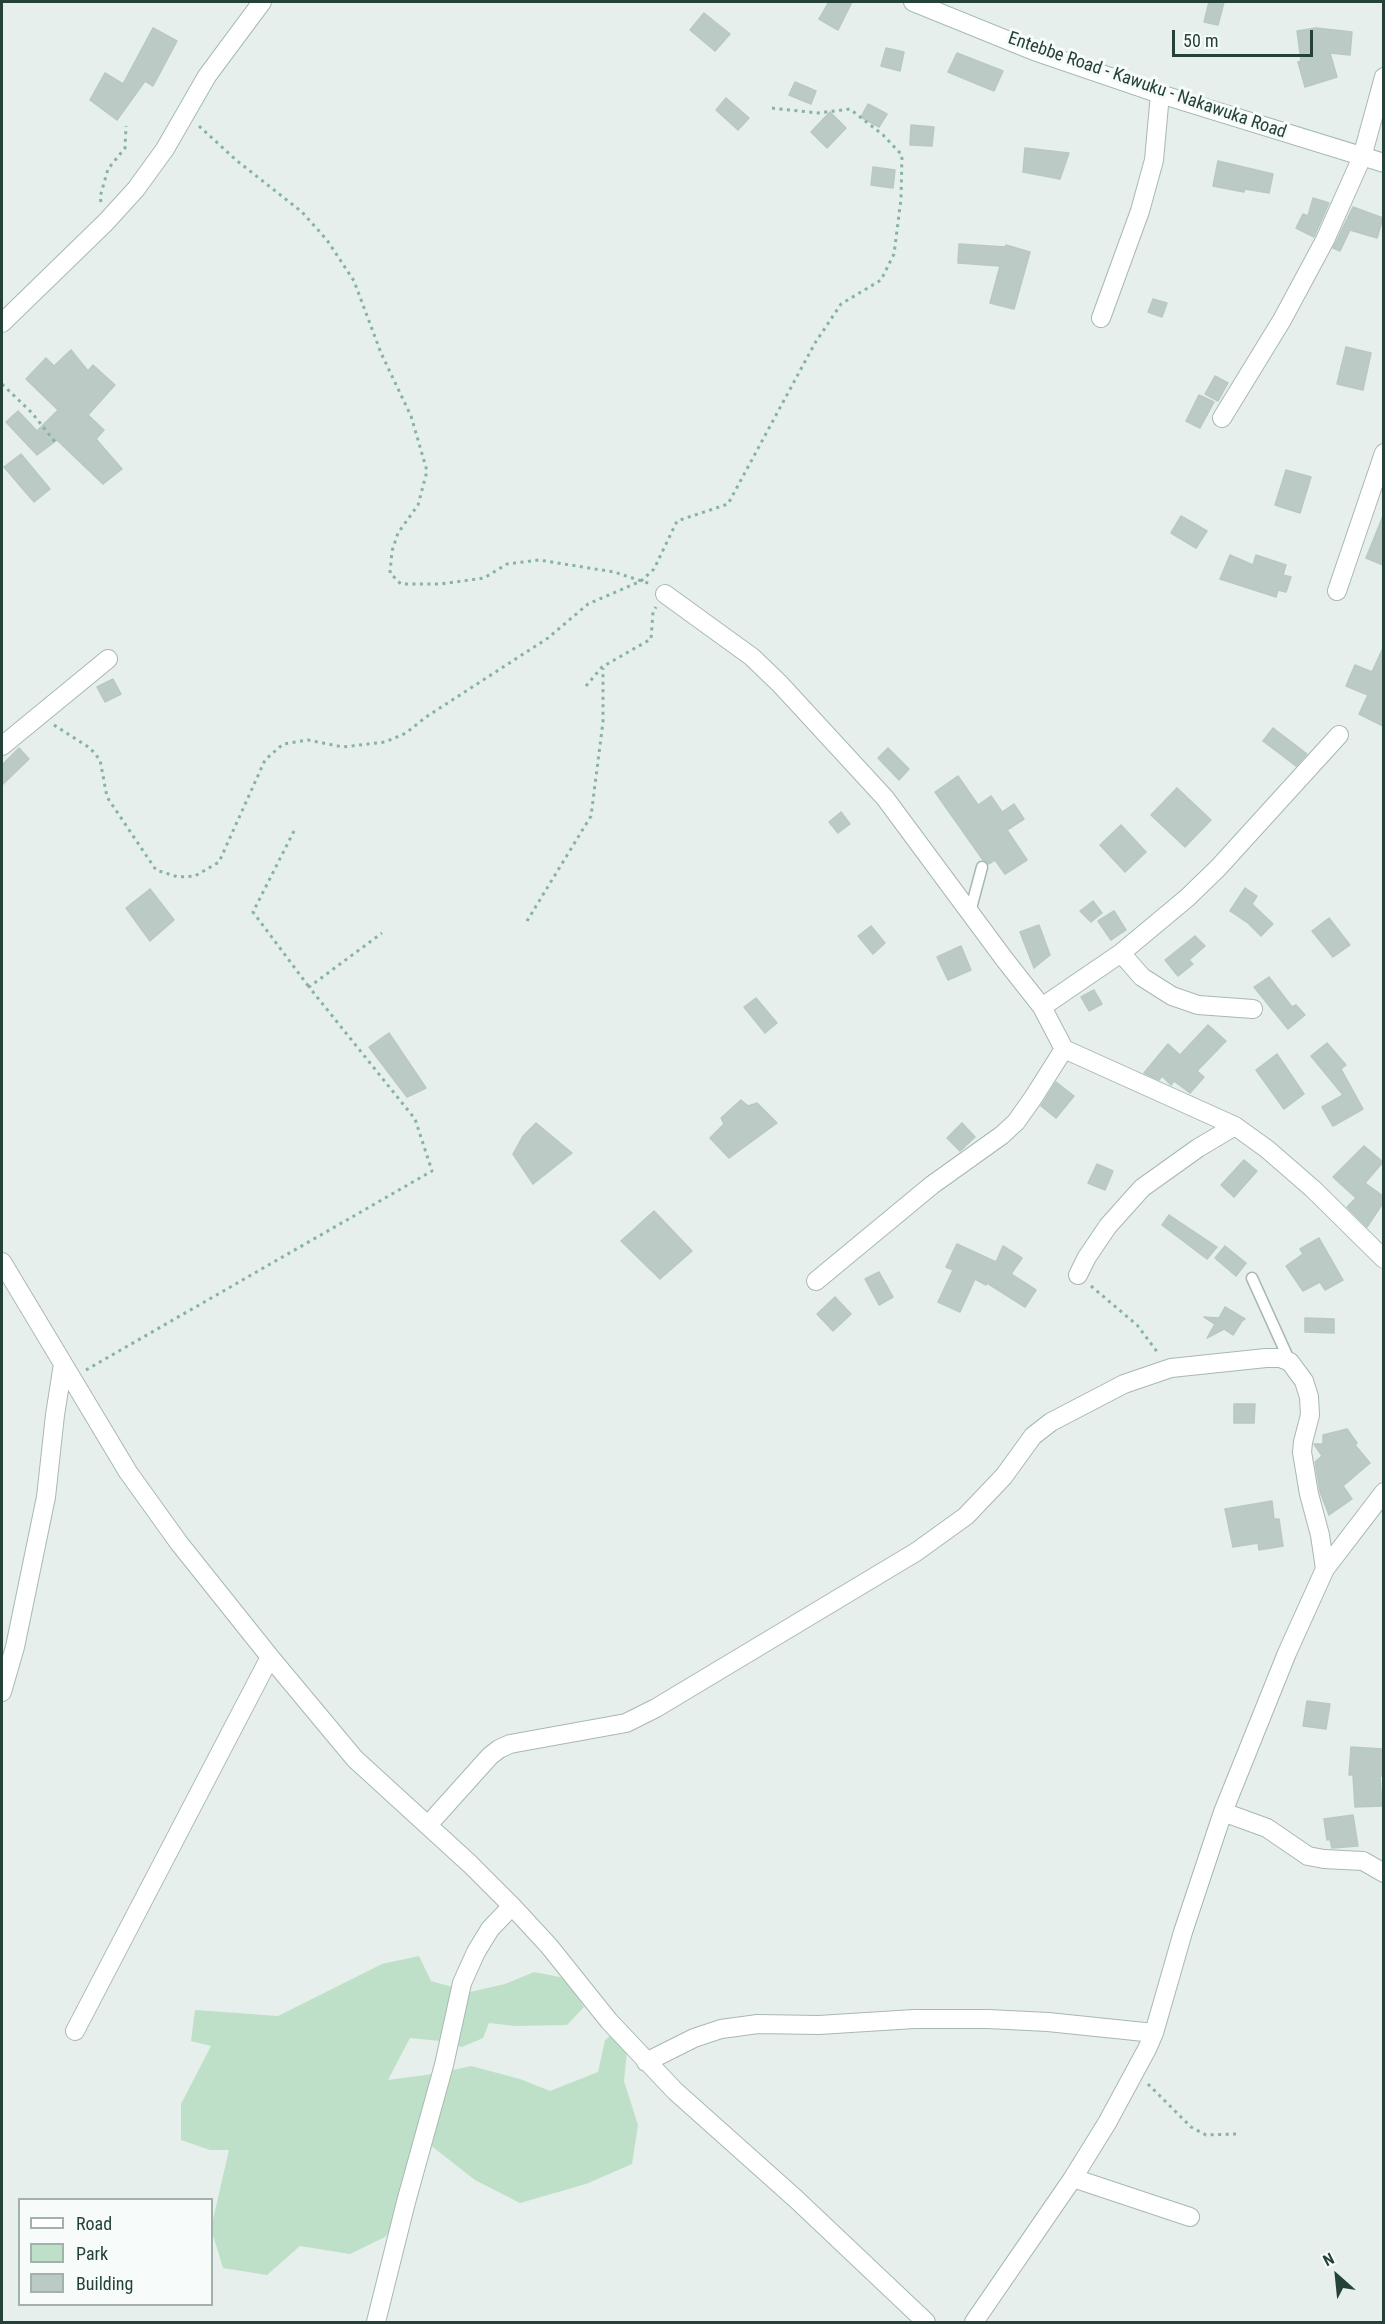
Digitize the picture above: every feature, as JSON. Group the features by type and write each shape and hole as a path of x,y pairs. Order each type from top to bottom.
{"street":[{"path":"2,323 106,222 136,189 187,114 207,76 262,2"},
{"name":"Entebbe Road - Kawuku - Nakawuka Road","path":"913,2 935,6 1034,51 1160,94 1383,163"},
{"path":"1222,418 1282,321 1325,240 1362,156 1383,77"},
{"path":"1101,318 1143,201 1154,160 1160,94"},
{"path":"1337,591 1383,453"},
{"path":"665,594 752,657 780,684 885,798 1042,1007 1064,1049 1235,1126 1267,1149 1313,1189 1383,1259"},
{"path":"2,746 108,659"},
{"path":"1042,1007 1121,953 1187,898 1218,868 1339,735"},
{"path":"1121,953 1142,977 1172,996 1198,1005 1253,1009"},
{"path":"816,1281 932,1185 1002,1135 1016,1122 1064,1049"},
{"path":"1078,1275 1086,1257 1108,1226 1142,1188 1198,1148 1235,1126"},
{"path":"2,1265 128,1472 179,1543 355,1759 512,1906 549,1946 586,1994 675,2091 796,2199 926,2322"},
{"path":"428,1825 499,1749 510,1744 626,1723 656,1708 845,1596 916,1552 958,1522 1004,1476 1033,1436 1051,1422 1124,1384 1171,1368 1266,1358 1280,1358 1290,1362 1304,1381 1309,1397 1310,1415 1302,1452 1325,1569"},
{"path":"2,1692 15,1647 46,1497 55,1415 67,1372"},
{"path":"974,2322 1073,2178 1136,2072 1154,2033 1183,1932 1224,1812 1287,1653 1325,1569 1383,1492"},
{"path":"75,2031 270,1657"},
{"path":"1224,1812 1267,1828 1308,1856 1363,1861 1383,1873"},
{"path":"376,2322 406,2202 444,2066 462,1983 476,1952 490,1929 512,1906"},
{"path":"646,2062 694,2038 721,2029 758,2024 819,2025 914,2019 988,2019 1048,2022 1154,2033"},
{"path":"1073,2178 1190,2217"}],"lane":[{"path":"970,912 982,867"},
{"path":"1252,1278 1290,1362"}],"path":[{"path":"38,715 90,748 100,760 106,797 156,870 178,878 195,876 219,862 265,760 283,744 308,740 344,747 385,742 406,733 426,717 548,638 588,604 641,581 654,569 677,521 728,504 785,396 828,323 841,304 880,280 894,254 901,199 902,155 883,135 850,109 818,113 771,108"},
{"path":"187,114 236,160 302,212 327,240 354,281 381,353 411,416 427,471 417,505 398,533 392,551 390,573 401,584 440,584 484,578 507,564 539,560 614,572 655,585 665,594 653,612 651,639 603,667 586,686"},
{"path":"106,222 100,197 108,169 125,148 126,126"},
{"path":"2,384 32,413 56,443"},
{"path":"527,921 591,816 603,722 603,667"},
{"path":"67,1372 432,1171 415,1119 309,987 253,912 294,831"},
{"path":"309,987 382,933"},
{"path":"1078,1275 1137,1325 1171,1368"},
{"path":"1136,2072 1191,2127 1206,2135 1236,2134"}],"green space":[{"path":"419,1956 431,1981 470,1992 505,1984 534,1972 565,1978 584,2007 567,2025 515,2026 489,2023 483,2038 462,2047 440,2041 410,2038 388,2080 471,2066 520,2079 550,2091 598,2072 605,2040 616,2031 628,2041 624,2081 638,2125 632,2164 586,2184 520,2203 475,2180 420,2137 417,2192 385,2237 350,2254 300,2246 267,2275 223,2268 213,2235 213,2220 229,2150 210,2150 181,2140 181,2104 211,2046 191,2041 195,2010 278,2016 382,1964"}],"building":[{"path":"829,2 852,2 838,30 819,19"},
{"path":"1209,2 1224,2 1218,25 1204,22"},
{"path":"704,13 730,34 715,51 690,30"},
{"path":"153,28 177,41 153,86 145,81 117,120 90,100 105,73 123,84"},
{"path":"1316,28 1352,32 1350,55 1330,53 1337,77 1305,87 1298,62 1301,61 1297,31"},
{"path":"886,48 904,52 900,71 881,66"},
{"path":"957,53 1003,71 994,91 948,72"},
{"path":"795,82 816,91 811,104 789,95"},
{"path":"726,98 749,118 738,130 716,110"},
{"path":"868,104 887,114 879,127 861,117"},
{"path":"830,112 846,128 827,148 811,132"},
{"path":"911,125 934,127 932,146 910,145"},
{"path":"1025,148 1069,153 1060,179 1023,172"},
{"path":"1218,161 1273,174 1269,193 1245,189 1244,192 1213,186"},
{"path":"873,167 895,170 893,188 871,185"},
{"path":"1313,198 1329,203 1314,237 1296,228 1303,214 1308,216"},
{"path":"1353,207 1383,218 1377,238 1350,230 1340,251 1333,248"},
{"path":"959,244 1005,247 1006,245 1030,252 1014,309 990,303 1000,266 958,263"},
{"path":"1153,299 1167,303 1162,317 1148,312"},
{"path":"1346,347 1371,353 1363,390 1337,384"},
{"path":"71,350 88,371 93,365 115,385 88,415 104,430 96,439 122,469 103,484 57,440 37,455 6,422 18,411 37,431 58,410 26,379 46,358 54,366"},
{"path":"1215,376 1228,383 1218,401 1205,394"},
{"path":"1199,395 1214,402 1200,428 1186,421"},
{"path":"21,454 50,489 34,502 4,467"},
{"path":"1286,470 1311,477 1300,513 1275,505"},
{"path":"1181,516 1207,531 1196,548 1171,533"},
{"path":"1383,516 1383,565 1366,558"},
{"path":"1230,555 1253,565 1256,555 1286,565 1283,575 1291,577 1286,592 1278,590 1276,597 1220,579"},
{"path":"1383,648 1383,726 1359,714 1368,695 1346,686 1355,665 1372,672"},
{"path":"113,679 121,694 105,702 97,687"},
{"path":"1273,728 1307,754 1296,766 1263,741"},
{"path":"19,748 29,759 2,785 2,765"},
{"path":"888,748 909,769 899,780 878,758"},
{"path":"958,776 978,805 991,796 1002,812 1014,804 1024,819 1007,830 1027,860 1005,874 995,860 989,864 983,860 935,792"},
{"path":"1177,788 1211,820 1185,847 1151,815"},
{"path":"841,812 850,824 838,833 829,822"},
{"path":"1121,825 1146,852 1125,872 1100,845"},
{"path":"1245,888 1257,896 1252,904 1273,924 1261,936 1248,923 1230,911"},
{"path":"150,889 174,920 150,941 126,908"},
{"path":"1093,901 1102,913 1091,922 1080,911"},
{"path":"1114,911 1126,930 1111,940 1098,921"},
{"path":"1329,918 1350,945 1333,957 1312,931"},
{"path":"1039,925 1050,955 1034,968 1020,932"},
{"path":"871,926 885,943 873,954 858,936"},
{"path":"1195,936 1205,946 1189,960 1193,964 1178,976 1165,960"},
{"path":"961,946 971,970 948,980 937,957"},
{"path":"1269,977 1292,1007 1296,1005 1305,1015 1288,1029 1254,987"},
{"path":"1094,990 1102,1004 1089,1011 1081,997"},
{"path":"756,998 777,1023 765,1033 744,1007"},
{"path":"1208,1025 1226,1041 1197,1071 1204,1077 1190,1093 1174,1081 1171,1085 1162,1076 1159,1080 1144,1073 1168,1044 1180,1055"},
{"path":"389,1033 426,1088 407,1097 369,1047"},
{"path":"1327,1043 1346,1065 1341,1069 1363,1109 1333,1126 1322,1107 1343,1095 1311,1056"},
{"path":"1277,1054 1304,1094 1284,1109 1256,1070"},
{"path":"1056,1082 1074,1096 1056,1118 1041,1106"},
{"path":"741,1100 748,1106 757,1103 777,1123 729,1158 710,1138 724,1124 721,1118"},
{"path":"536,1123 572,1153 533,1184 513,1154 523,1136"},
{"path":"962,1123 975,1137 960,1151 947,1138"},
{"path":"1364,1146 1383,1162 1365,1183 1383,1196 1383,1203 1367,1227 1347,1207 1356,1198 1333,1177"},
{"path":"1244,1160 1257,1171 1234,1197 1221,1185"},
{"path":"1097,1164 1113,1171 1105,1190 1088,1183"},
{"path":"654,1211 692,1251 660,1279 621,1241"},
{"path":"1169,1215 1217,1247 1207,1259 1162,1225"},
{"path":"1319,1238 1343,1280 1325,1290 1320,1282 1303,1291 1286,1266 1303,1254 1300,1249"},
{"path":"957,1244 996,1262 1003,1246 1022,1258 1011,1274 1036,1290 1025,1307 987,1283 986,1285 975,1279 960,1312 938,1302 953,1270 946,1267"},
{"path":"1225,1246 1246,1263 1236,1276 1215,1258"},
{"path":"879,1272 893,1297 879,1305 865,1279"},
{"path":"835,1297 851,1314 833,1331 817,1314"},
{"path":"1225,1307 1245,1319 1233,1335 1224,1329 1207,1338 1215,1324 1204,1317 1219,1318"},
{"path":"1305,1318 1334,1319 1334,1333 1305,1332"},
{"path":"1234,1404 1255,1404 1254,1423 1234,1423"},
{"path":"1347,1429 1357,1443 1355,1445 1370,1463 1343,1486 1352,1499 1329,1515 1320,1492 1315,1462 1322,1456 1314,1444 1323,1444 1323,1435"},
{"path":"1272,1501 1274,1519 1279,1519 1283,1546 1259,1550 1258,1543 1233,1547 1225,1509"},
{"path":"1307,1701 1330,1704 1326,1729 1303,1726"},
{"path":"1351,1747 1383,1749 1383,1776 1380,1776 1382,1806 1355,1807 1353,1775 1349,1775"},
{"path":"1353,1815 1358,1846 1332,1848 1330,1839 1327,1840 1324,1819"}]}
